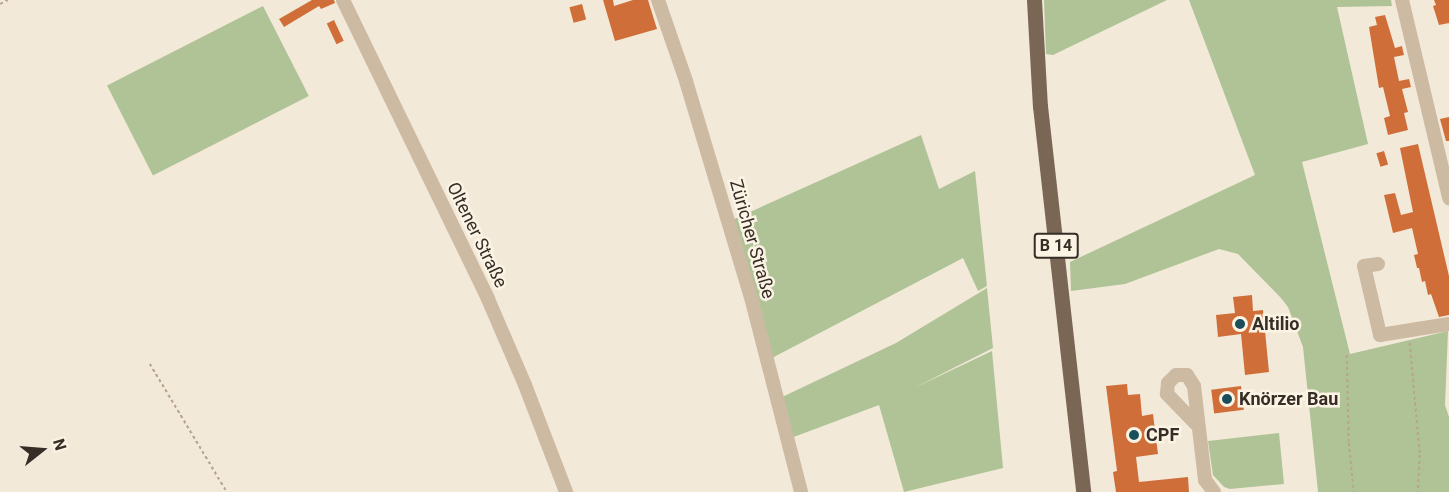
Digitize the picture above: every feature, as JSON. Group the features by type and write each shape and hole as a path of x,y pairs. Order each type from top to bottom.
{"main road":[{"name":"B 14","path":"1034,0 1040,106 1083,492"}],"street":[{"name":"Oltener Straße","path":"343,0 488,299 525,385 566,492"},
{"name":"Züricher Straße","path":"658,0 686,81 752,301 801,492"},
{"path":"1402,0 1449,198"},
{"path":"1378,264 1364,266 1377,292 1384,319 1380,334 1449,324"},
{"path":"1198,426 1205,480 1214,492"}],"path":[{"path":"0,4 8,0"},
{"path":"1408,331 1418,422 1418,492"},
{"path":"1347,355 1349,443 1354,492"},
{"path":"150,364 227,492"}],"green space":[{"path":"1044,0 1167,0 1053,55 1046,54"},
{"path":"1189,0 1391,0 1392,6 1337,7 1368,144 1302,162 1350,354 1448,331 1445,405 1449,417 1449,492 1318,492 1303,347 1288,307 1238,254 1219,249 1125,284 1071,291 1070,262 1255,175"},
{"path":"263,6 309,96 153,175 107,85"},
{"path":"921,135 939,189 975,171 987,286 978,291 963,258 770,359 730,221"},
{"path":"987,288 993,348 914,388 992,351 1003,468 904,492 879,405 791,438 780,398 896,343"},
{"path":"1279,433 1284,484 1230,489 1224,487 1213,475 1208,441"}],"building":[{"path":"312,0 334,0 335,3 321,9 319,6 284,27 279,19"},
{"path":"603,0 613,0 614,6 633,0 648,0 657,29 615,41"},
{"path":"1434,0 1449,0 1449,23 1439,25 1433,6 1436,5"},
{"path":"582,4 586,19 574,23 569,7"},
{"path":"1385,15 1395,48 1402,46 1404,55 1394,57 1399,81 1409,79 1411,87 1402,89 1408,112 1404,113 1408,130 1388,135 1384,118 1390,116 1383,87 1379,88 1369,27 1377,25 1375,17"},
{"path":"334,20 344,41 336,44 327,23"},
{"path":"1449,117 1449,141 1446,141 1440,119"},
{"path":"1418,144 1449,276 1449,315 1439,317 1431,294 1428,295 1425,281 1422,282 1419,268 1417,268 1414,255 1418,254 1412,228 1393,233 1384,195 1395,193 1401,215 1413,212 1400,148"},
{"path":"1384,151 1388,164 1380,167 1376,153"},
{"name":"Altilio","path":"1252,295 1253,311 1263,310 1269,372 1245,375 1241,334 1218,337 1216,315 1235,313 1233,297"},
{"name":"CPF","path":"1127,384 1128,395 1140,394 1142,416 1153,414 1158,454 1136,457 1139,482 1188,477 1189,492 1116,492 1113,472 1117,471 1106,386"},
{"name":"Knörzer Bau","path":"1241,386 1244,410 1214,413 1211,390"}],"place":[{"name":"Altilio","path":"1240,324"},
{"name":"Knörzer Bau","path":"1227,399"},
{"name":"CPF","path":"1134,435"}]}
